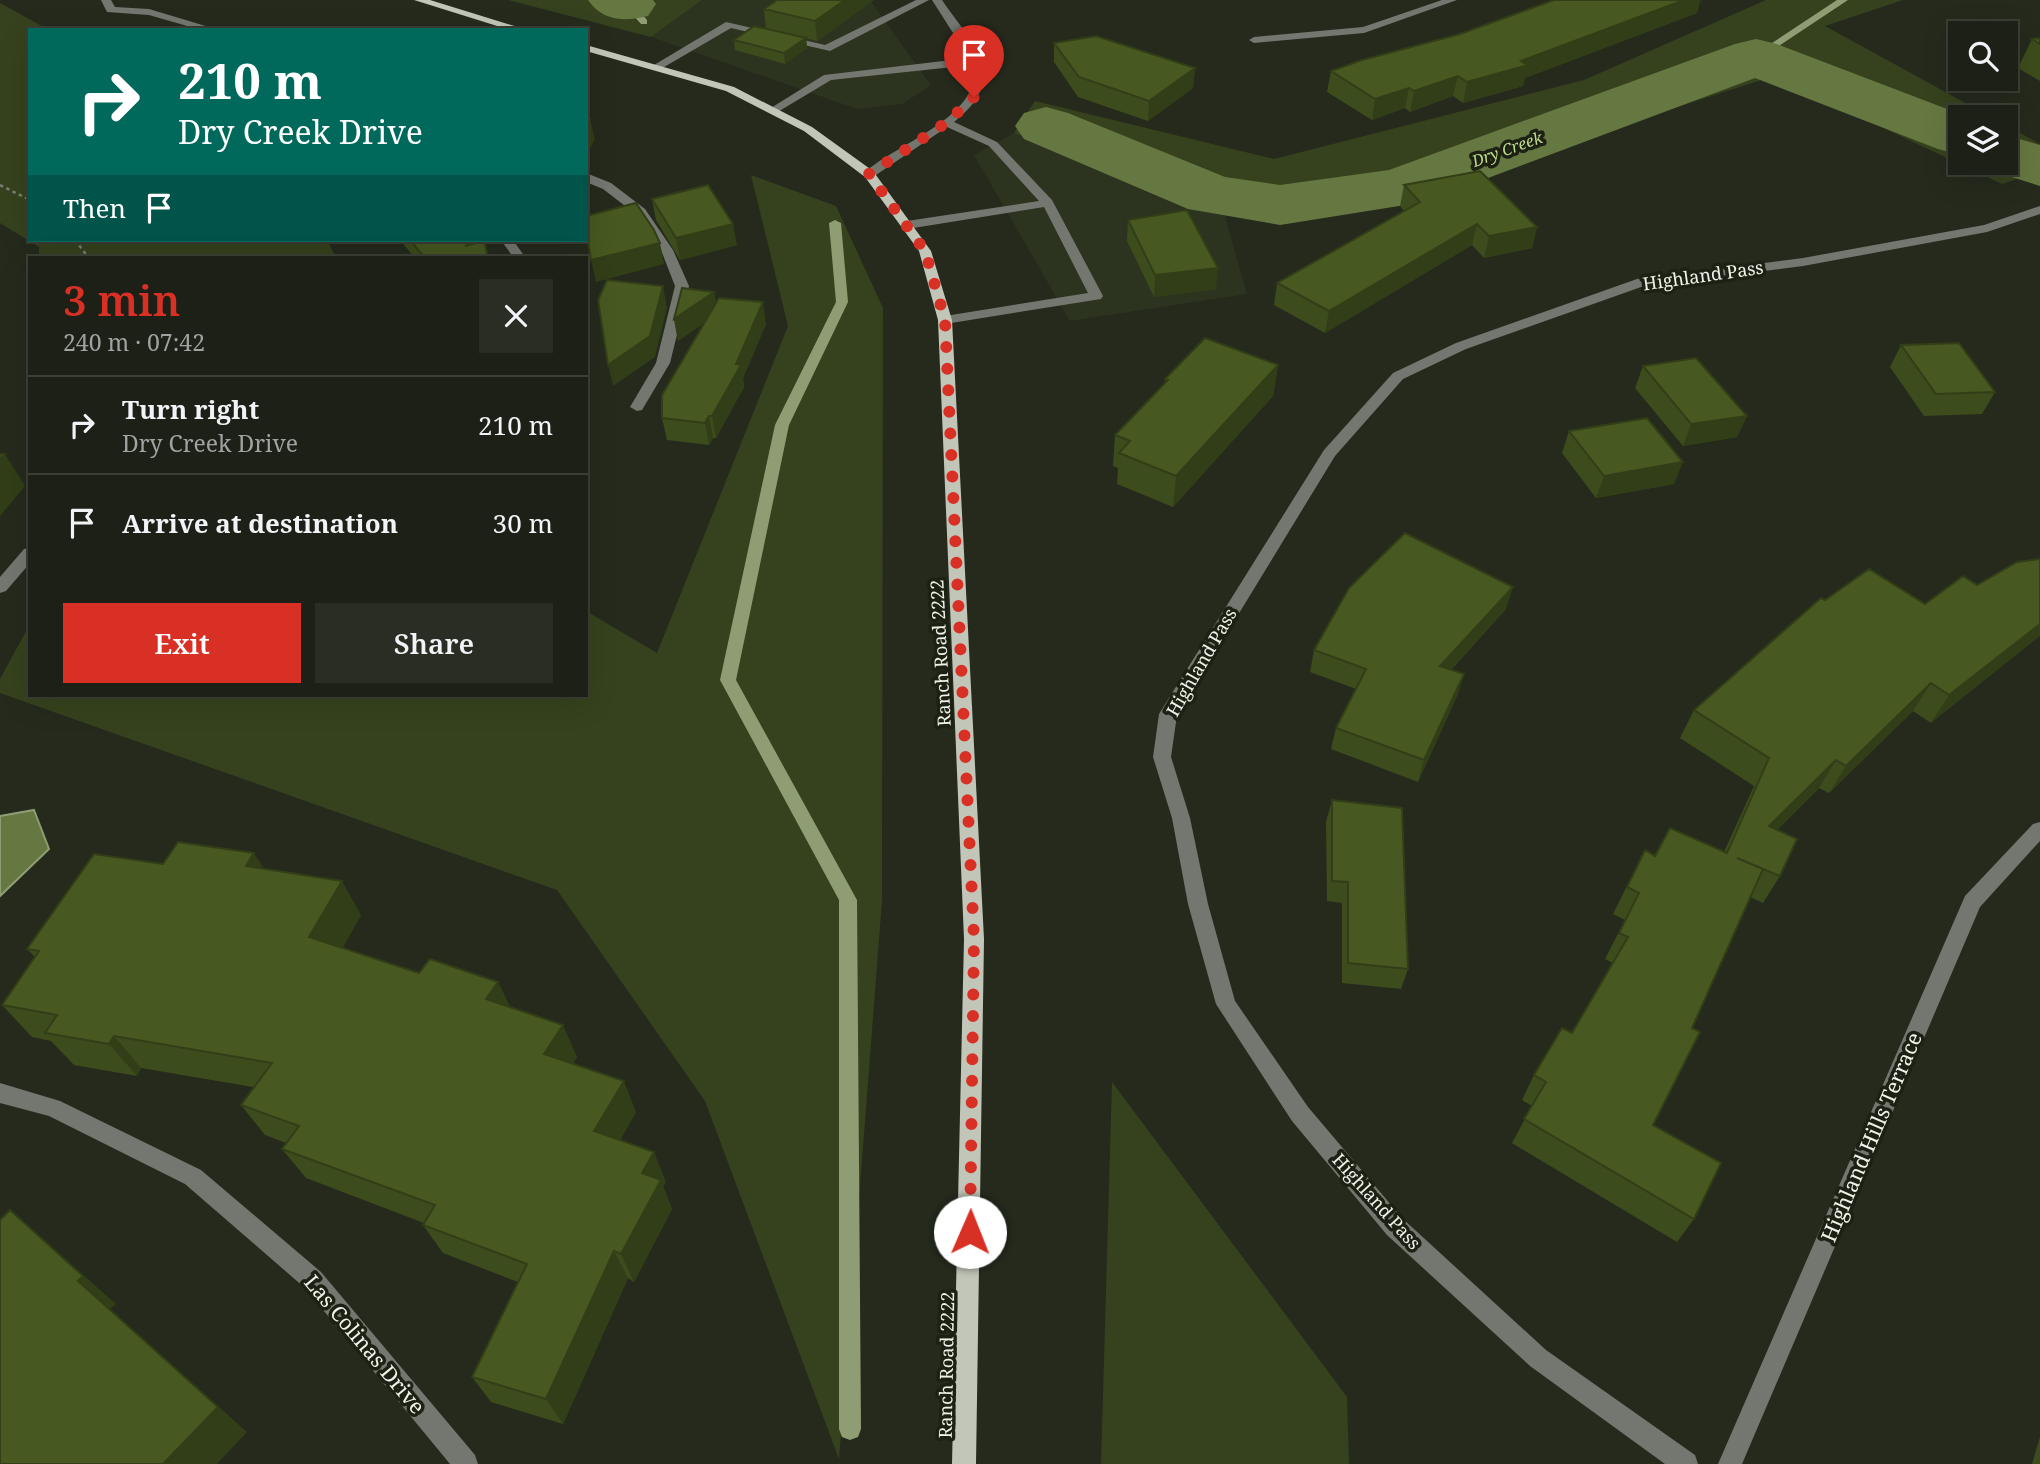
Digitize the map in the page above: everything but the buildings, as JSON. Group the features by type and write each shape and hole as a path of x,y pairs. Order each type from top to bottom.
{"main road":[{"path":"419,0 515,28"},
{"name":"Ranch Road 2222","path":"588,49 730,89 808,129 869,174 925,251 945,320 974,939 964,1464"}],"street":[{"path":"106,0 111,10 149,12 207,28"},
{"path":"655,68 730,24 826,49 924,0"},
{"path":"869,174 947,122 974,97 980,86 980,75 974,61 937,0"},
{"path":"1254,40 1364,30 1452,0"},
{"path":"826,49 828,77"},
{"path":"772,111 828,77 974,61"},
{"path":"945,320 1096,296 1048,203 993,144 947,122"},
{"path":"588,178 607,186 641,212 667,250 682,286 663,363 637,407"},
{"path":"907,225 1048,203"},
{"name":"Highland Pass","path":"1686,1464 1538,1358 1395,1227 1300,1114 1226,1004 1198,904 1181,818 1162,757 1168,714 1329,453 1398,376 1461,346 1642,282 1803,262 1987,228 2040,209"},
{"path":"0,587 28,555"},
{"name":"Highland Hills Terrace","path":"1730,1464 1972,902 2040,829"},
{"name":"Las Colinas Drive","path":"0,1093 53,1108 193,1177 313,1280 466,1464"}],"path":[{"path":"0,185 28,199"},
{"path":"77,242 87,256"}],"shaded area":[{"path":"508,0 702,0 651,37"},
{"path":"702,0 870,0 931,85 903,104 857,109 651,37"},
{"path":"1766,0 1903,0 1825,26 1969,105 1948,105 1948,158 1774,76 1508,161 1393,201 1319,218 1227,216 1014,133 1035,101 1274,159 1584,80"},
{"path":"0,3 45,28 28,28 28,240 0,223"},
{"path":"2018,132 2040,144 2040,171 2002,184 1983,175 2018,175"},
{"path":"1014,133 1225,216 1247,294 1070,321 974,155"},
{"path":"751,175 836,206 883,308 882,900 839,1459 705,1101 557,890 0,693 0,679 28,628 28,697 588,697 588,612 657,653 788,326"},
{"path":"31,242 328,242 335,256 39,256 39,247"},
{"path":"34,810 49,849 0,896 0,816"},
{"path":"1112,1082 1347,1397 1349,1464 1101,1464"}],"waterway":[{"name":"Dry Creek","path":"616,0 628,4"},
{"path":"1756,57 1843,0"},
{"path":"628,4 644,22"},
{"name":"Dry Creek","path":"1046,126 1211,195 1280,205 1401,188 1756,57 1948,131"},
{"name":"Dry Creek","path":"2018,159 2040,167"},
{"path":"835,223 842,302 782,425 728,680 848,900 850,1429"}],"route":[{"path":"970,1232 974,939 945,320 925,251 869,174 947,122 974,97"}]}
